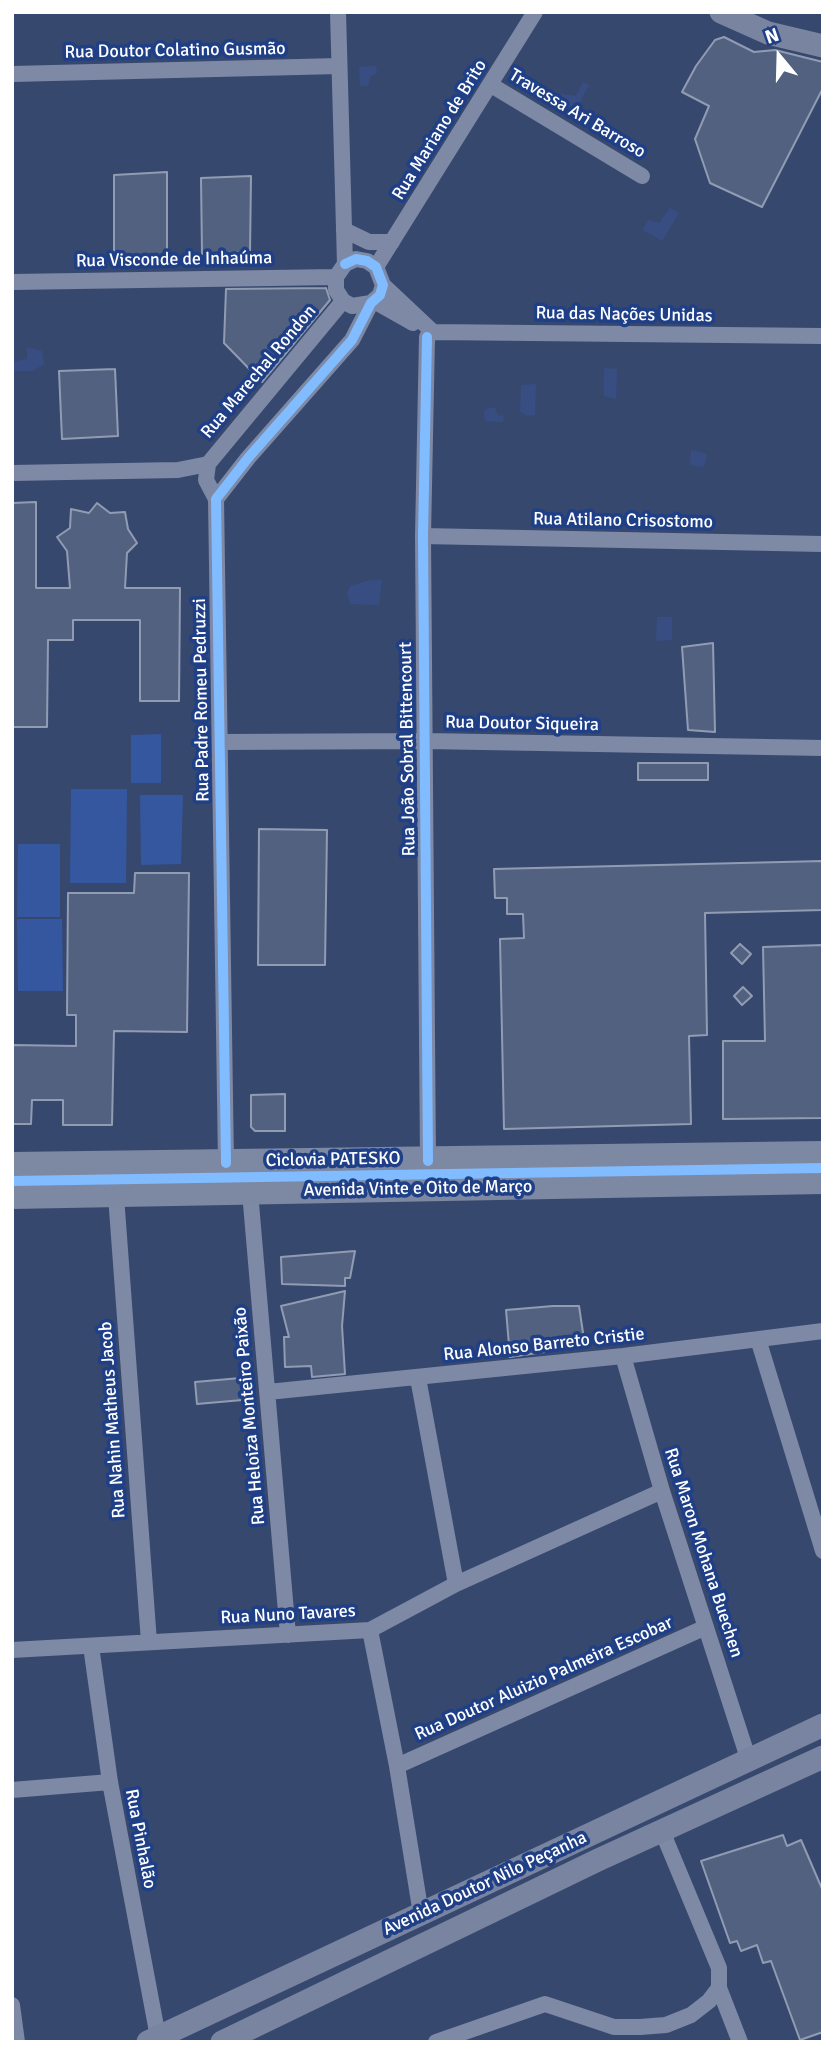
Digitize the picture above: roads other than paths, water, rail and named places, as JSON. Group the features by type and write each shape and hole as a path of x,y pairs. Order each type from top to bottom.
{"main road":[{"path":"721,12 768,33 823,46"},
{"name":"Avenida Vinte e Oito de Março","path":"12,1164 428,1161 823,1154"},
{"path":"250,1192 251,1175 260,1170 390,1169 400,1161"},
{"path":"83,1196 102,1186 216,1182 225,1173 226,1163"},
{"name":"Avenida Vinte e Oito de Março","path":"12,1196 823,1181"},
{"name":"Avenida Doutor Nilo Peçanha","path":"153,2040 823,1726"},
{"name":"Avenida Doutor Nilo Peçanha","path":"222,2042 598,1860 823,1757"},
{"path":"598,1860 599,1845 674,1795"}],"street":[{"name":"Rua Marechal Rondon","path":"207,472 343,301 336,290 344,230 338,12"},
{"name":"Rua Mariano de Brito","path":"376,267 535,12"},
{"name":"Rua Doutor Colatino Gusmão","path":"12,74 339,66"},
{"name":"Travessa Ari Barroso","path":"491,85 642,176"},
{"path":"344,230 369,242 392,242"},
{"path":"216,499 248,458 352,340 377,296 376,267 367,261 356,259 340,270"},
{"name":"Rua Visconde de Inhaúma","path":"12,282 340,270"},
{"path":"343,301 362,307 377,296"},
{"path":"377,296 430,334"},
{"name":"Rua das Nações Unidas","path":"430,334 823,336"},
{"name":"Rua João Sobral Bittencourt","path":"428,1161 423,536 430,334"},
{"path":"12,473 178,470 207,472 216,499"},
{"name":"Rua Padre Romeu Pedruzzi","path":"216,499 226,1163"},
{"name":"Rua Atilano Crisostomo","path":"423,536 823,544"},
{"name":"Rua Doutor Siqueira","path":"220,742 426,741 823,748"},
{"name":"Rua Heloiza Monteiro Paixão","path":"250,1192 288,1635"},
{"name":"Rua Nahin Matheus Jacob","path":"116,1196 149,1642"},
{"name":"Rua Alonso Barreto Cristie","path":"268,1391 623,1356 823,1331"},
{"path":"758,1339 823,1551"},
{"name":"Rua Maron Mohana Buechen","path":"623,1356 662,1491 749,1761"},
{"path":"418,1378 456,1584"},
{"name":"Rua Nuno Tavares","path":"13,1645 91,1646 370,1630 456,1584 662,1491"},
{"name":"Rua Doutor Aluizio Palmeira Escobar","path":"397,1766 706,1626"},
{"path":"370,1630 397,1766 421,1914"},
{"name":"Rua Pinhalão","path":"91,1646 110,1782 153,2040"},
{"path":"12,1790 110,1782"},
{"path":"662,1831 710,1941 719,1968 719,1988 740,2042"},
{"path":"436,2042 545,2004 614,2027 666,2025 691,2015 709,2001 719,1988"},
{"path":"12,2005 18,2042"}]}
